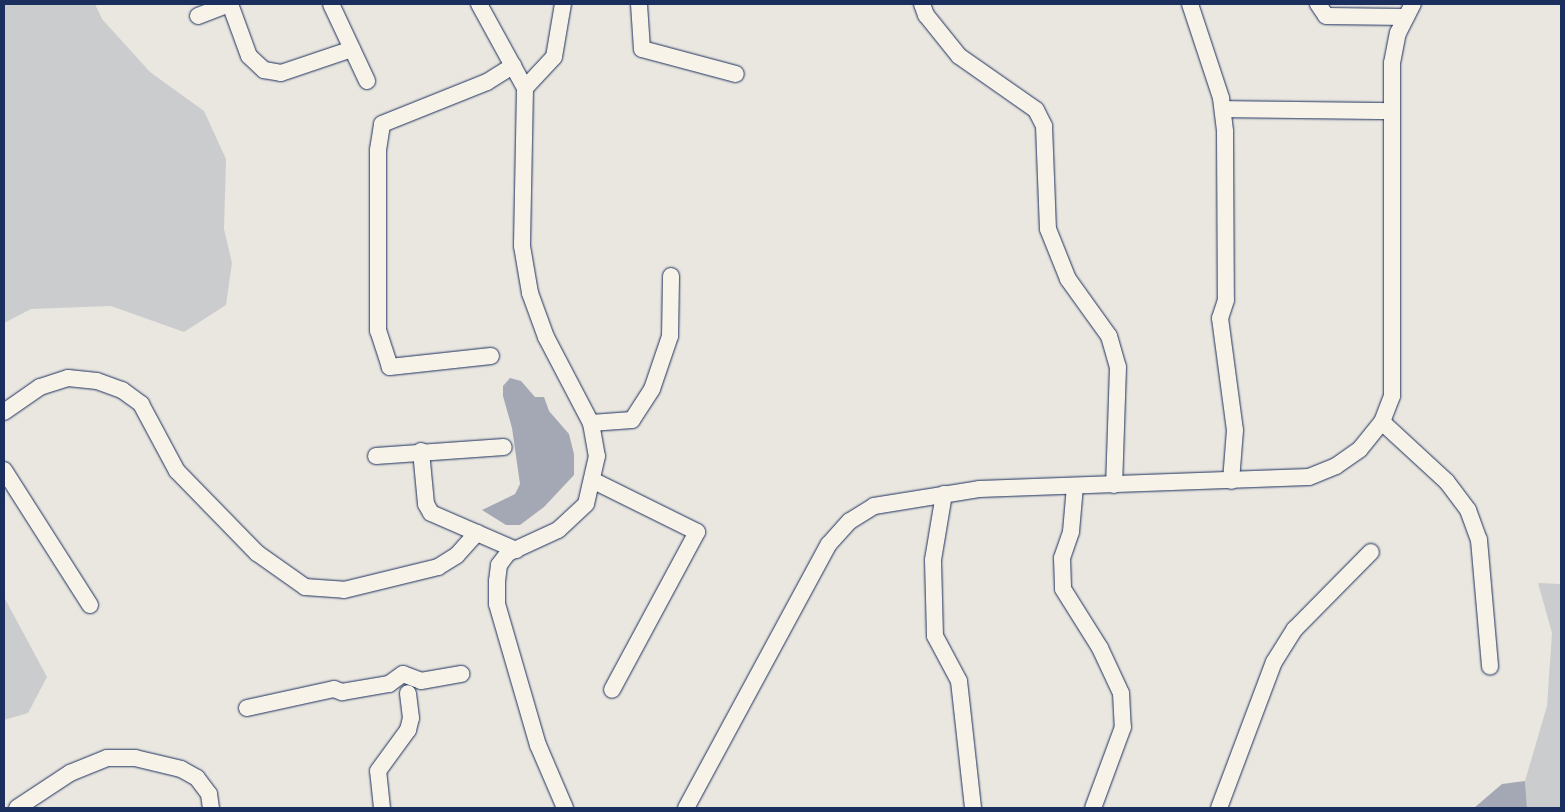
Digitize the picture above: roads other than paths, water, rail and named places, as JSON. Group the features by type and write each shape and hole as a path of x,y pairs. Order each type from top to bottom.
{"street":[{"path":"198,16 230,4 249,56 264,70 281,73 352,49"},
{"path":"331,4 367,81"},
{"path":"480,4 525,88 524,265 546,337 591,423 597,456 594,481 586,504 577,515 558,530 508,553 500,565 497,604 538,745 564,808"},
{"path":"525,88 554,57 563,4"},
{"path":"639,4 642,49 736,74"},
{"path":"922,4 926,15 958,56 1036,110 1044,126 1048,229 1068,279 1110,336 1118,367 1114,485"},
{"path":"1190,4 1222,109 1226,300 1220,318 1235,430 1231,481"},
{"path":"1318,4 1326,16 1410,11"},
{"path":"686,808 829,544 850,521 874,506 979,489 1309,477 1336,466 1360,449 1382,422 1392,396 1392,63 1398,33 1410,11"},
{"path":"491,356 390,367 378,331 378,150 382,124 487,82 514,66"},
{"path":"1222,109 1392,112"},
{"path":"591,423 632,420 652,389 670,336 671,276"},
{"path":"4,412 40,387 68,378 97,381 122,390 141,404 177,471 257,553 305,587 344,590 438,567 457,555 477,533"},
{"path":"1382,422 1447,482 1468,510 1478,540 1490,668"},
{"path":"376,456 421,451 448,453 504,447"},
{"path":"421,451 426,504 431,513 516,550"},
{"path":"4,470 90,605"},
{"path":"594,481 697,532 612,690"},
{"path":"1075,486 1070,532 1062,558 1063,589 1100,648 1122,701 1123,727 1093,808"},
{"path":"944,494 933,560 935,636 958,681 973,808"},
{"path":"1219,808 1274,662 1295,629 1371,552"},
{"path":"247,708 334,689 342,692 389,684 403,674 421,682"},
{"path":"389,684 392,692 408,693 421,682 460,674"},
{"path":"382,808 378,771 408,730 411,718 408,693"},
{"path":"17,808 70,773 107,758 136,758 182,769 197,778 209,794 211,808"}]}
